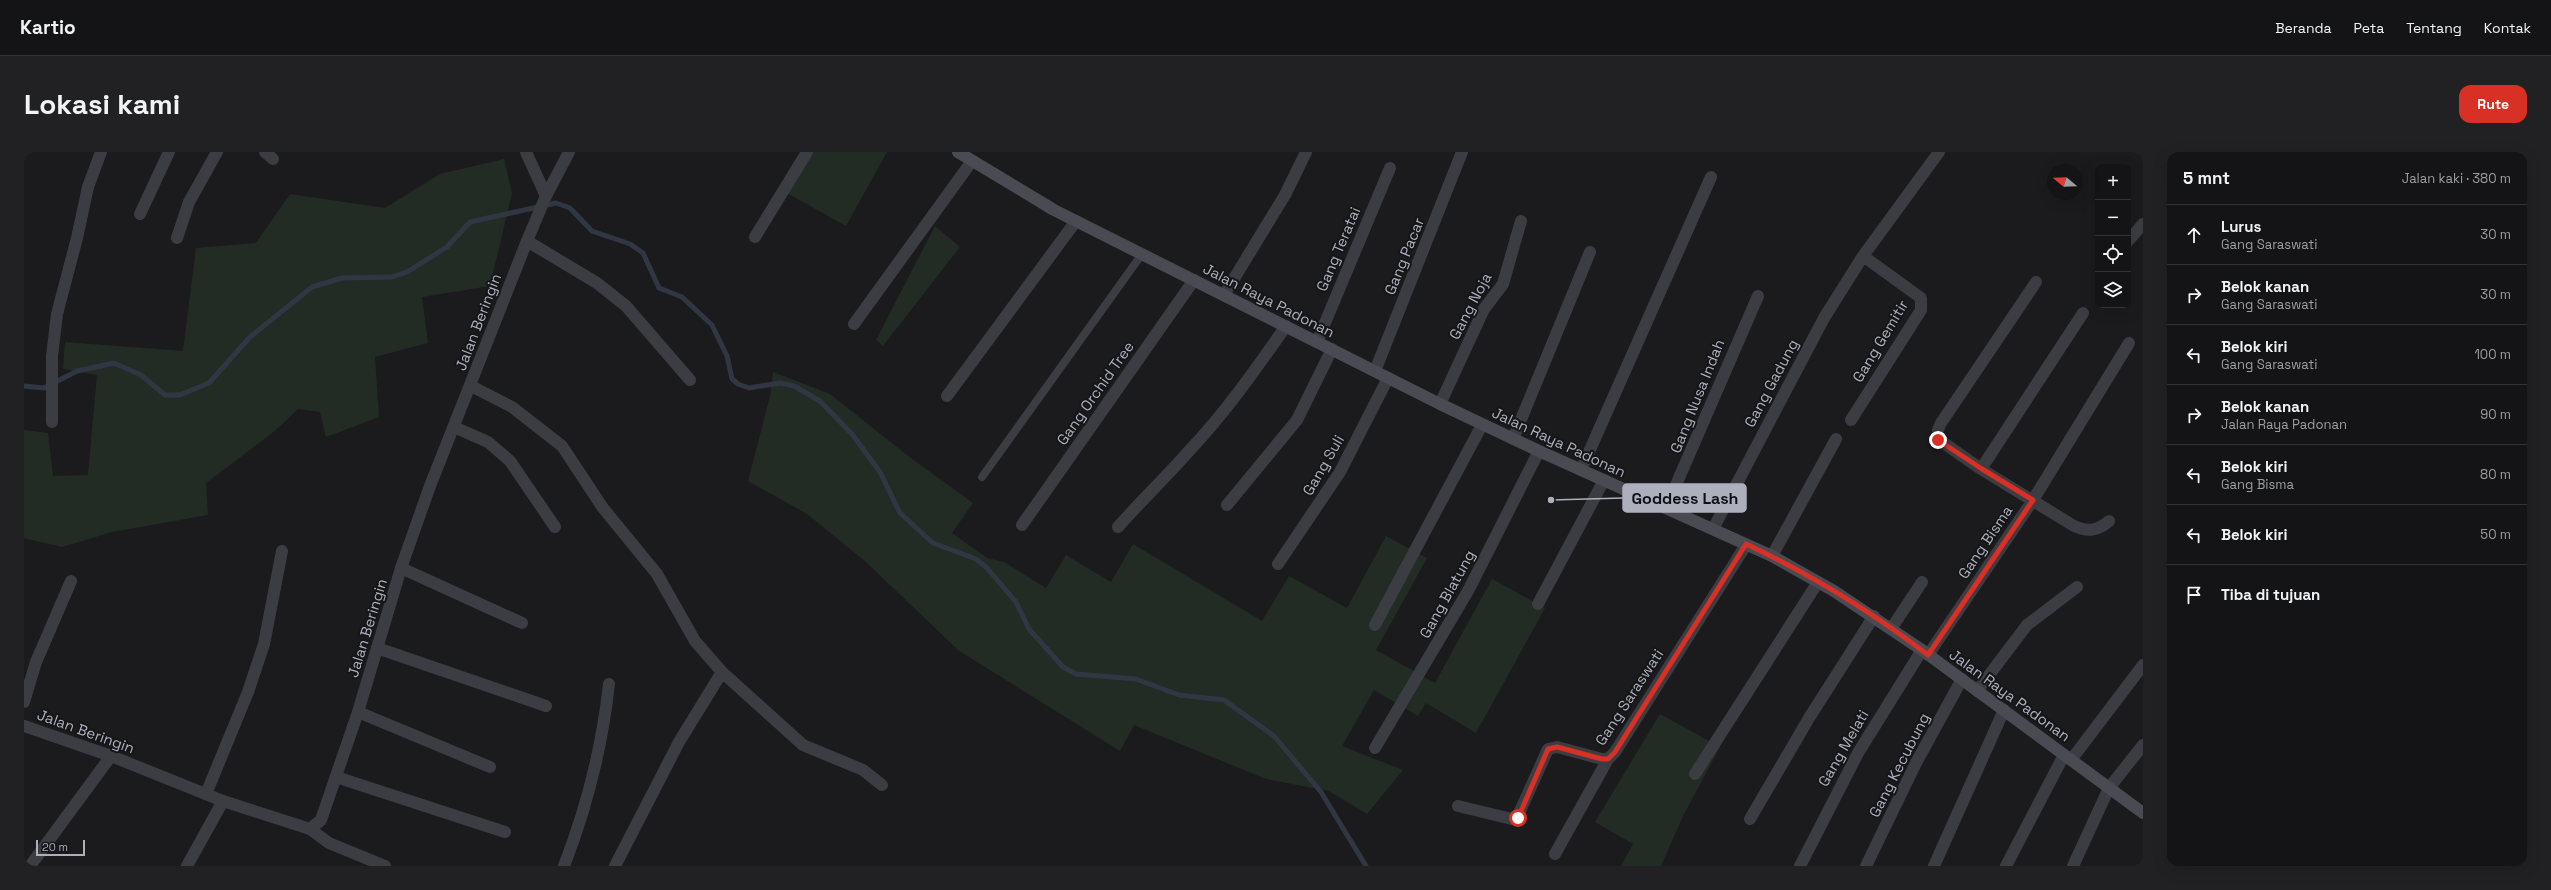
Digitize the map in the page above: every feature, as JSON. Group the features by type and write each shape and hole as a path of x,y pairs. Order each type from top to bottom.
{"main road":[{"name":"Jalan Raya Padonan","path":"958,152 1031,197 1076,221 1482,425 1772,556 1874,616 2143,813"}],"street":[{"path":"52,422 52,356 57,314 77,238 88,187 101,152"},
{"path":"140,214 169,152"},
{"path":"177,238 189,202 217,152"},
{"path":"526,152 546,196"},
{"name":"Jalan Beringin","path":"24,726 111,756 223,801 310,829 325,814 378,648 401,568 430,486 527,241 546,196 569,152"},
{"path":"755,238 807,152"},
{"path":"1224,295 1285,195 1306,152"},
{"name":"Gang Pacar","path":"1375,371 1462,152"},
{"name":"Gang Gadung","path":"1713,529 1824,318 1863,256 1939,152"},
{"path":"854,324 972,161"},
{"name":"Gang Teratai","path":"1317,342 1390,168"},
{"path":"1581,470 1712,178"},
{"path":"947,396 1076,221"},
{"name":"Gang Noja","path":"1440,404 1484,309 1503,284 1521,221"},
{"path":"2131,238 2143,224"},
{"path":"527,241 597,283 626,306 690,380"},
{"path":"1513,439 1590,252"},
{"name":"Gang Gemitir","path":"1851,420 1922,304 1921,298 1863,256"},
{"name":"Gang Orchid Tree","path":"1022,525 1194,280"},
{"path":"2036,282 1938,430 1940,442 2084,530 2101,528 2109,521"},
{"name":"Gang Nusa Indah","path":"1666,508 1758,296"},
{"path":"1982,469 2083,313"},
{"path":"1118,527 1189,451 1233,398 1286,326"},
{"name":"Gang Bisma","path":"1925,652 2033,500 2129,343"},
{"path":"1227,505 1297,420 1332,350"},
{"name":"Gang Suli","path":"1278,564 1340,472 1388,378"},
{"path":"470,386 512,407 562,446 603,508 657,574 695,641 722,672 803,745 863,770 882,785"},
{"path":"1375,625 1482,425"},
{"path":"454,428 488,442 510,461 555,527"},
{"path":"1772,556 1836,439"},
{"name":"Gang Blatung","path":"1375,748 1468,591 1539,451"},
{"path":"1538,604 1604,480"},
{"name":"Gang Saraswati","path":"1458,806 1516,820 1548,749 1557,747 1602,759 1608,759 1615,752 1746,544"},
{"path":"206,794 248,692 264,644 282,551"},
{"path":"401,568 522,623"},
{"path":"24,702 36,662 71,581"},
{"path":"1695,774 1818,582"},
{"path":"1891,629 1922,582"},
{"path":"1977,691 2022,630 2077,587"},
{"path":"1750,819 1809,718 1874,616"},
{"path":"378,648 546,706"},
{"name":"Gang Melati","path":"1800,866 1858,753 1925,652"},
{"path":"2006,866 2067,757 2143,665"},
{"path":"615,866 679,742 722,672"},
{"name":"Gang Kecubung","path":"1866,866 1916,763 1962,679"},
{"path":"564,866 590,791 604,729 609,684"},
{"path":"1934,866 2004,710"},
{"path":"358,712 490,767"},
{"path":"2073,866 2109,788 2143,745"},
{"path":"30,866 111,756"},
{"path":"1554,854 1608,759"},
{"path":"336,777 505,832"},
{"path":"188,866 223,801"},
{"path":"310,829 325,841 363,862 385,866"}],"lane":[{"path":"982,477 1142,254"}],"shaded area":[{"path":"813,152 887,152 846,226 787,193"},
{"path":"504,159 512,193 490,286 422,297 428,343 375,357 379,417 326,437 320,412 298,409 276,430 206,483 208,515 112,532 62,547 24,538 24,430 48,433 53,476 88,475 97,375 63,369 65,342 183,351 196,248 256,243 290,194 385,208 440,174"},
{"path":"935,226 960,247 883,346 876,340"},
{"path":"773,372 830,394 912,459 973,503 952,533 987,558 1004,562 1046,588 1066,555 1111,582 1133,544 1262,621 1289,576 1347,608 1386,536 1427,558 1376,650 1435,683 1492,579 1545,608 1476,733 1426,703 1418,716 1374,690 1342,746 1403,770 1367,814 1329,791 1266,779 1134,725 1120,751 958,650 866,562 807,514 748,481 770,396"},
{"path":"1660,714 1720,747 1683,816 1661,866 1621,866 1633,844 1595,822"}],"waterway":[{"path":"24,386 44,388 77,371 114,363 141,375 165,395 180,395 209,383 250,337 312,287 342,278 392,277 407,272 447,247 470,222 556,203 570,208 592,231 630,244 643,253 659,288 682,297 712,325 727,356 732,379 738,384 749,388 780,383 794,386 820,401 852,434 880,472 900,513 933,543 976,559 987,568 1016,602 1029,629 1063,667 1076,674 1136,679 1179,695 1224,700 1274,736 1321,792 1366,866"}],"place":[{"name":"Goddess Lash","path":"1551,500"}],"route":[{"path":"1518,818 1545,752 1548,749 1551,747 1557,747 1602,759 1608,759 1615,752 1746,544 1772,556 1854,602 1928,655 2033,500 1938,440"}]}
